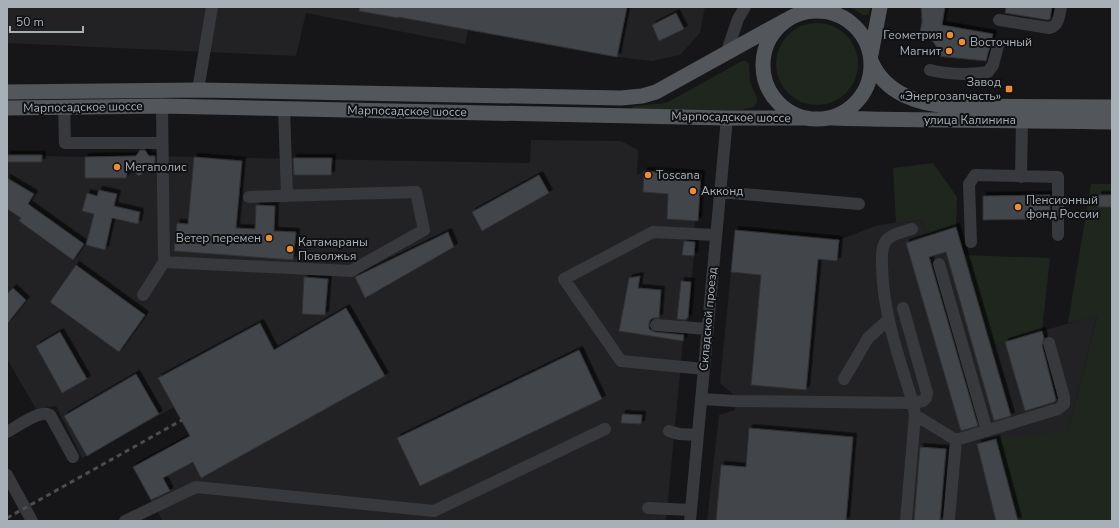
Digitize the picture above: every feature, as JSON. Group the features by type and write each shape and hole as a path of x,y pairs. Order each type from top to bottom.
{"main road":[{"path":"871,58 866,40 857,28 838,14 815,11 799,14 776,30 768,42 763,62 764,76 769,90 776,101 787,110 807,118 828,118 845,111 859,99 868,85 880,7"},
{"name":"Марпосадское шоссе","path":"7,92 198,90 621,98 642,96 656,92 799,14"},
{"name":"улица Калинина","path":"871,58 881,78 893,89 915,100 928,104 952,106 1112,107"},
{"name":"Марпосадское шоссе","path":"7,108 162,106 727,118 807,118"},
{"name":"улица Калинина","path":"828,118 920,121 1022,120 1112,122"}],"street":[{"path":"198,90 212,7"},
{"path":"726,54 738,19 745,7"},
{"path":"999,20 1049,28 1057,24 1061,7"},
{"path":"930,70 944,74 969,75 988,72 993,65 998,46"},
{"path":"143,295 164,262 162,106"},
{"path":"64,107 65,143 162,143"},
{"path":"284,108 287,196"},
{"name":"Складской проезд","path":"690,516 727,118"},
{"path":"1020,177 1022,120"},
{"path":"971,242 969,184 975,175 1058,177 1058,235"},
{"path":"164,262 351,271 424,230 416,192 249,196"},
{"path":"720,192 859,204"},
{"path":"906,521 914,409 888,320 883,286 882,248 886,241 892,236 912,230"},
{"path":"704,369 621,361 564,279 652,232 716,235"},
{"path":"939,264 987,431"},
{"path":"903,308 927,393 926,398 914,409"},
{"path":"844,379 868,338 888,320"},
{"path":"656,325 708,329"},
{"path":"956,440 1058,409 1064,404 1064,397 1049,343"},
{"path":"701,399 914,409 956,440"},
{"path":"7,432 40,414 47,413 50,415 73,457"},
{"path":"125,521 196,487 434,511 605,429"},
{"path":"669,431 679,434 698,435"},
{"path":"949,520 956,440"},
{"path":"7,475 32,521"},
{"path":"648,508 690,516"}],"shaded area":[{"path":"7,7 705,7 700,33 680,55 652,61 617,57 468,29 465,44 306,13 296,56 7,43"},
{"path":"851,7 871,7 867,15 863,15"},
{"path":"817,23 833,26 846,35 855,48 858,64 855,80 846,93 833,102 817,105 801,102 788,93 779,80 776,64 779,48 788,35 801,26"},
{"path":"742,61 746,61 749,64 750,82 757,98 757,103 753,107 742,110 634,110 632,107 668,102"},
{"path":"531,140 621,141 638,150 637,175 644,171 643,192 668,194 667,219 695,221 694,256 688,318 683,341 666,521 162,520 133,467 190,436 174,407 82,458 56,406 36,409 7,359 7,155 85,157 136,156 142,147 149,156 530,163"},
{"path":"933,163 957,197 956,227 929,236 921,220 896,223 893,168"},
{"path":"1091,184 1112,184 1112,521 1018,521 996,439 1068,431 1097,316 1068,323"},
{"path":"921,220 929,236 956,227 991,346 1097,315 1068,431 1018,521 707,521 719,415 735,410 735,396 720,383 735,230 839,240 878,225"},
{"path":"964,255 1050,258 1042,331 991,346"}],"building":[{"path":"360,7 627,7 617,57 359,11"},
{"name":"Восточный","path":"921,7 945,7 942,25 993,34 986,61 937,56 938,49 927,33 920,32 922,22"},
{"path":"1006,7 1052,7 1050,19 1048,20 1005,13"},
{"path":"676,13 684,29 659,41 652,25"},
{"path":"140,150 145,150 149,156 155,156 155,166 143,165 143,173 139,176 128,166 126,178 85,178 85,157 136,156"},
{"path":"7,155 42,155 42,162 7,162"},
{"path":"194,157 242,161 236,228 255,229 256,205 275,206 274,231 296,232 293,260 174,251 177,223 188,224"},
{"path":"293,158 332,158 331,175 294,175"},
{"path":"644,171 701,174 698,221 667,219 668,194 643,192"},
{"path":"539,175 549,193 482,231 472,212"},
{"path":"7,178 34,194 28,204 84,244 73,260 19,221 21,218 7,209"},
{"path":"99,190 117,194 114,206 140,212 138,224 112,218 105,250 86,245 94,214 82,211 87,193 97,196"},
{"name":"Пенсионный фонд России","path":"1050,195 1050,219 983,220 983,196"},
{"path":"1098,195 1112,195 1112,207 1098,207"},
{"path":"956,227 1011,416 994,421 946,252 929,257 978,426 961,431 906,243"},
{"path":"735,230 839,240 837,261 818,259 806,390 751,385 761,275 731,272"},
{"path":"448,232 454,247 365,298 355,277"},
{"path":"684,241 695,242 694,256 682,255"},
{"path":"76,265 145,315 119,352 50,302"},
{"path":"640,276 638,288 661,290 659,318 653,318 650,320 649,329 655,332 684,335 683,341 619,331 629,278"},
{"path":"304,277 328,279 325,315 302,314"},
{"path":"681,281 691,282 688,318 686,318 686,320 677,319"},
{"path":"13,288 26,300 7,324 7,294"},
{"path":"346,308 385,376 201,478 193,462 163,478 170,491 151,500 133,467 190,436 158,378 260,323 274,350"},
{"path":"1042,331 1044,338 1042,345 1056,400 1054,402 1025,411 1005,342"},
{"path":"60,332 87,379 62,393 36,346"},
{"path":"579,350 602,399 420,486 397,438"},
{"path":"136,374 159,414 87,456 64,416"},
{"path":"622,414 642,415 641,424 621,423"},
{"path":"749,428 853,437 846,521 716,521 721,465 746,467"},
{"path":"996,439 1018,521 996,521 977,444"},
{"path":"920,447 946,449 940,521 914,521"}],"railway":[{"path":"7,518 182,420"}],"place":[{"name":"Геометрия","path":"950,35"},
{"name":"Восточный","path":"962,42"},
{"name":"Магнит","path":"949,51"},
{"name":"Завод «Энергозапчасть»","path":"1009,89"},
{"name":"Мегаполис","path":"117,167"},
{"name":"Toscana","path":"648,175"},
{"name":"Акконд","path":"693,191"},
{"name":"Пенсионный фонд России","path":"1018,207"},
{"name":"Ветер перемен","path":"269,238"},
{"name":"Катамараны Поволжья","path":"290,249"}]}
